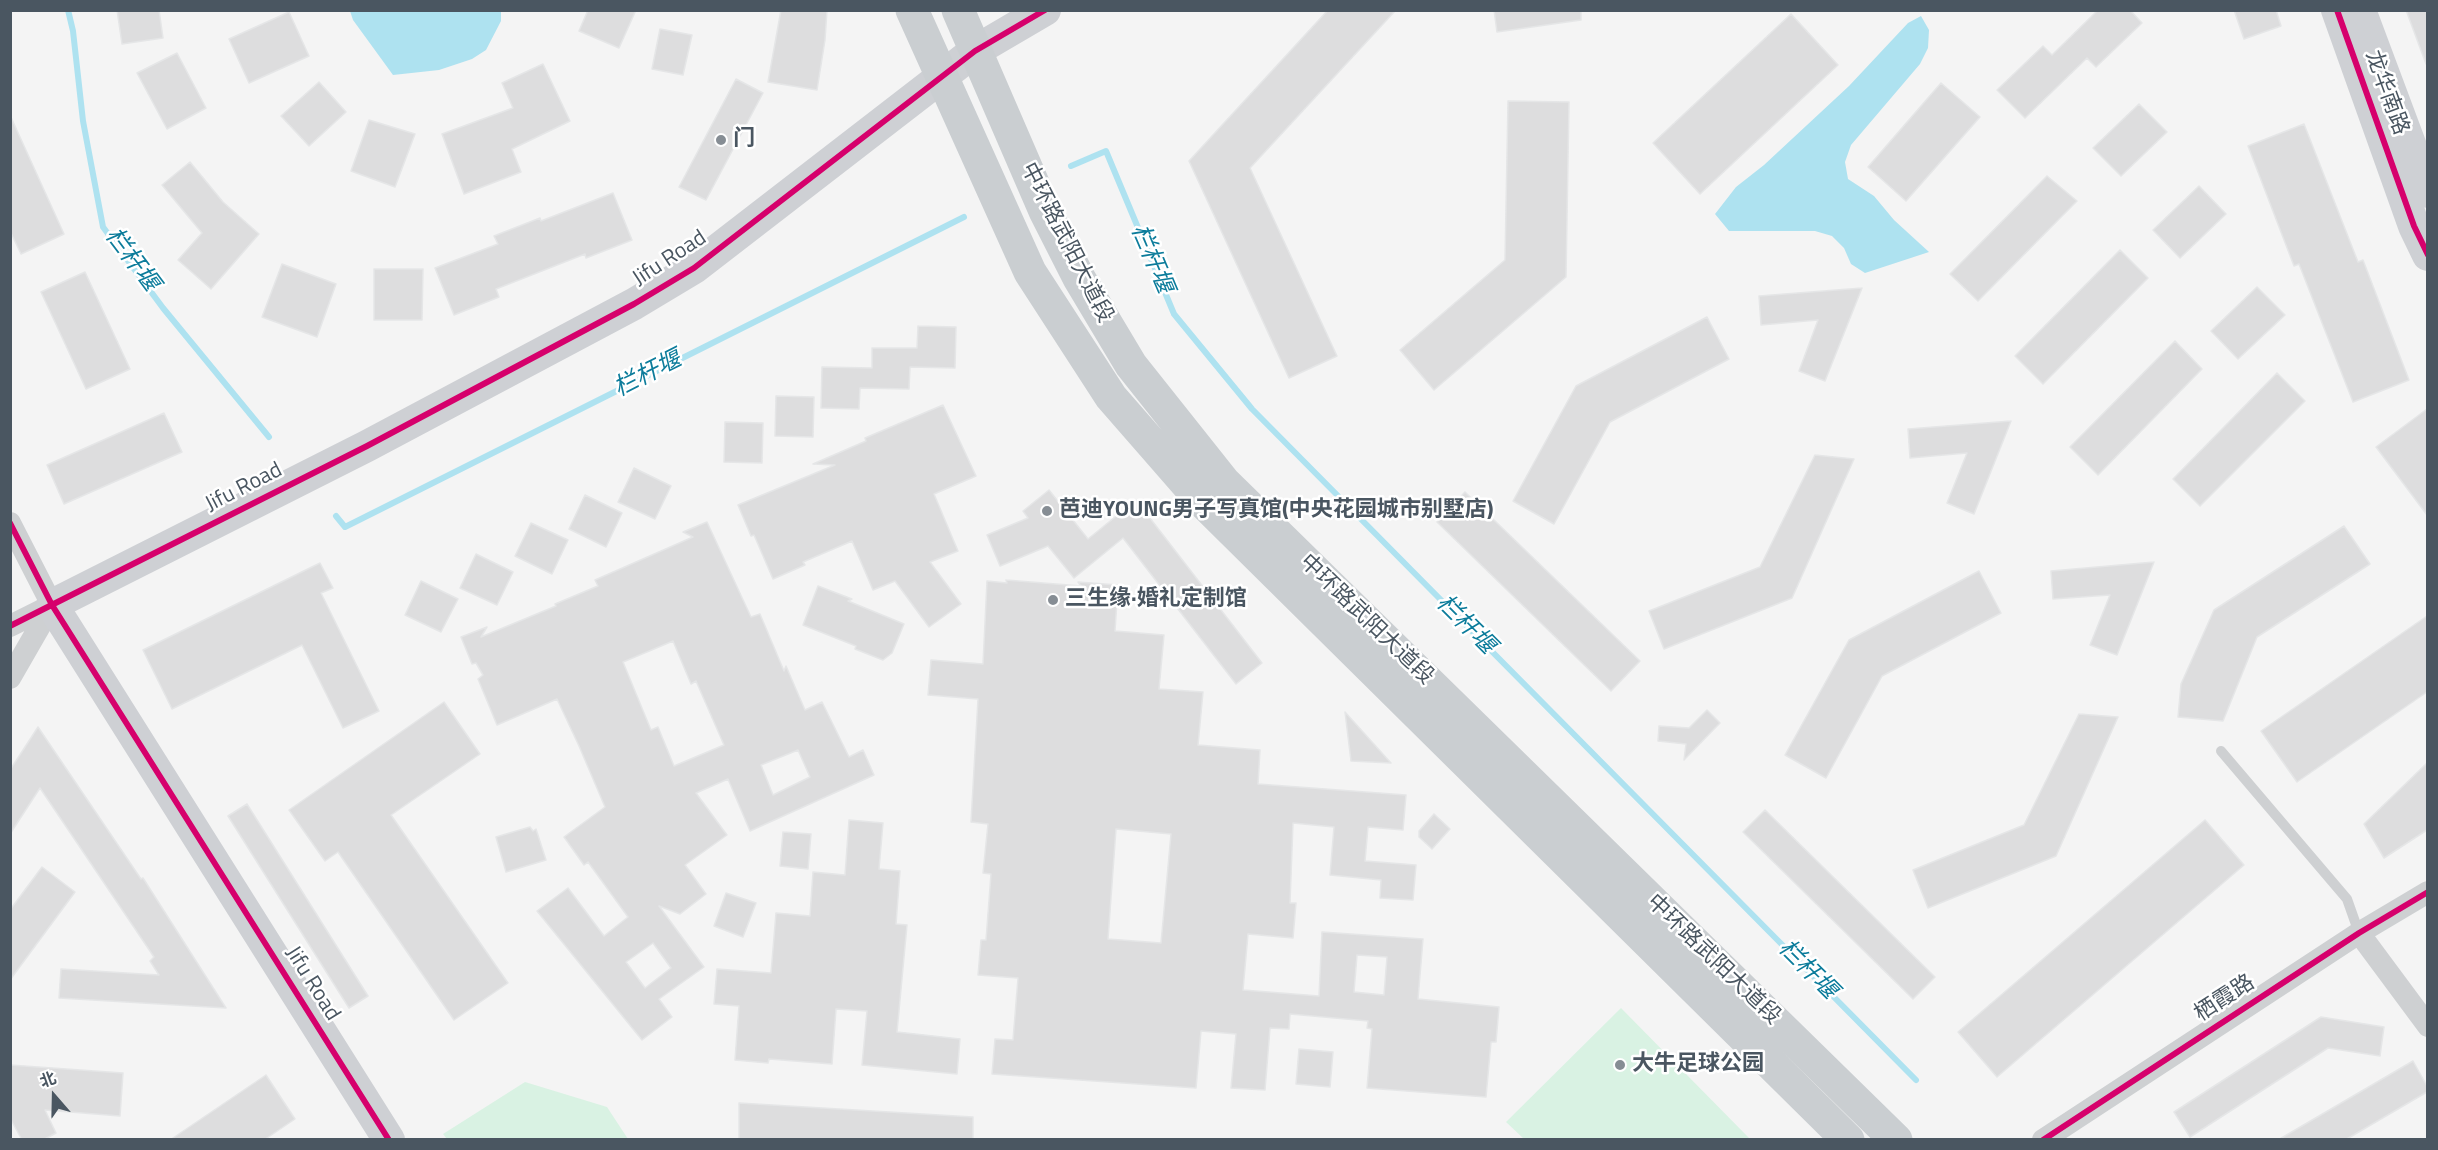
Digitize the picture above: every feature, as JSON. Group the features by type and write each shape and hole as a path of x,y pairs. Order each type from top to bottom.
{"main road":[{"name":"中环路武阳大道段","path":"912,10 1030,272 1111,397 1200,499 1848,1140"},
{"name":"中环路武阳大道段","path":"958,10 1045,211 1079,278 1131,365 1224,482 1896,1140"}],"street":[{"name":"Jifu Road","path":"389,1140 52,605 367,446 634,304 694,268 975,51 1045,10"},
{"name":"龙华南路","path":"2337,10 2414,226 2427,255"},
{"name":"龙华南路","path":"2360,10 2427,192"},
{"path":"10,523 52,605"},
{"path":"10,626 52,605"},
{"path":"10,678 52,605"},
{"name":"栖霞路","path":"2043,1140 2359,933 2427,892"},
{"path":"2359,933 2427,1026"}],"lane":[{"path":"2221,751 2307,855 2347,899 2359,933"}],"green space":[{"name":"大牛足球公园","path":"1621,1008 1750,1139 1524,1139 1506,1122"},
{"path":"525,1082 607,1107 628,1139 447,1139 443,1134"}],"water":[{"path":"350,11 501,11 501,21 486,50 472,59 439,70 393,75 353,20"},
{"path":"1921,16 1929,30 1928,48 1920,64 1851,145 1845,162 1848,179 1874,196 1894,220 1929,252 1865,273 1851,264 1844,248 1832,236 1815,231 1729,231 1715,214 1736,187 1764,165 1849,86 1908,23"}],"building":[{"path":"117,10 159,10 163,38 122,44"},
{"path":"588,10 636,10 619,48 579,31"},
{"path":"781,10 827,10 817,90 768,82"},
{"path":"1328,10 1396,10 1250,168 1337,356 1289,378 1189,161"},
{"path":"1494,10 1581,10 1581,20 1497,32"},
{"path":"2098,10 2130,10 2142,23 2096,67 2087,58 2025,118 1997,90 2043,46 2052,55"},
{"path":"2234,10 2276,10 2281,26 2244,39"},
{"path":"2406,10 2427,10 2427,64 2426,64"},
{"path":"289,12 309,56 249,83 229,39"},
{"path":"1791,14 1838,65 1700,194 1653,143"},
{"path":"660,29 692,35 683,75 652,69"},
{"path":"177,53 206,108 167,129 137,73"},
{"path":"543,64 570,121 512,149 521,172 464,194 442,134 513,108 502,83"},
{"name":"门","path":"736,79 763,93 706,200 679,187"},
{"path":"319,82 346,112 309,146 281,116"},
{"path":"1941,83 1980,117 1906,201 1868,167"},
{"path":"1508,101 1569,102 1566,277 1434,390 1400,350 1505,260"},
{"path":"2139,104 2167,132 2121,176 2093,148"},
{"path":"10,115 64,234 21,254 10,231"},
{"path":"369,120 415,134 395,187 351,171"},
{"path":"2304,124 2358,262 2363,260 2409,380 2353,402 2299,264 2294,266 2248,146"},
{"path":"190,162 223,202 259,234 211,289 178,260 202,233 162,185"},
{"path":"2047,176 2077,201 1978,301 1950,274"},
{"path":"2199,186 2226,214 2180,258 2153,230"},
{"path":"613,193 632,240 586,258 585,254 496,289 499,297 454,315 435,268 498,244 494,236 540,218 541,221"},
{"path":"2120,250 2148,278 2043,384 2015,356"},
{"path":"282,264 336,284 317,337 262,317"},
{"path":"374,269 423,269 422,320 374,320"},
{"path":"85,272 130,369 86,389 41,292"},
{"path":"2257,287 2285,315 2238,359 2211,331"},
{"path":"1862,288 1825,381 1799,371 1818,320 1761,325 1759,296"},
{"path":"1707,317 1729,359 1610,422 1554,524 1513,501 1576,386"},
{"path":"918,326 956,327 955,368 910,367 909,389 860,388 859,409 821,408 822,367 872,368 872,348 917,348"},
{"path":"2175,341 2202,369 2098,475 2070,447"},
{"path":"2277,373 2305,401 2200,506 2173,479"},
{"path":"776,396 814,397 813,437 775,436"},
{"path":"943,405 976,476 934,494 958,551 930,562 961,604 929,627 895,581 873,590 852,541 803,562 805,565 773,579 738,505 835,465 813,464 866,441 865,438"},
{"path":"2427,409 2427,515 2376,447"},
{"path":"164,413 182,452 64,504 47,465"},
{"path":"2011,421 1974,514 1947,503 1967,453 1910,458 1908,429"},
{"path":"725,422 763,423 762,463 724,462"},
{"path":"1815,455 1854,459 1792,598 1664,649 1649,611 1760,567"},
{"path":"634,468 671,486 655,519 618,502"},
{"path":"1049,490 1088,539 1136,500 1262,663 1236,684 1123,538 1074,578 1048,546 1000,566 987,535 1028,518 1023,511"},
{"path":"1465,492 1640,661 1611,691 1437,522"},
{"path":"585,495 622,513 606,547 569,529"},
{"path":"707,522 751,617 760,614 784,671 786,666 805,710 822,702 849,757 863,750 874,775 750,831 728,779 696,793 727,835 685,865 706,894 680,914 659,906 704,967 659,999 672,1017 642,1040 537,911 568,888 604,936 628,917 588,862 584,865 564,837 605,807 579,746 557,699 497,725 478,679 483,675 476,663 472,664 461,637 487,627 481,637 556,606 555,604 598,586 595,580 693,537 683,532","holes":["673,641 691,684 696,681 724,745 674,766 658,727 651,730 623,662","798,750 810,777 773,795 761,765","653,943 671,968 645,988 626,962"]},
{"path":"531,523 568,540 552,574 515,556"},
{"path":"2344,526 2370,564 2257,637 2223,721 2178,717 2181,684 2214,610"},
{"path":"476,554 513,572 497,605 460,588"},
{"path":"2154,562 2117,655 2090,645 2110,595 2053,599 2051,571"},
{"path":"320,563 333,588 321,593 379,711 343,728 302,645 172,709 143,650"},
{"path":"1979,571 2001,613 1882,676 1826,778 1785,755 1849,640"},
{"path":"1006,580 1081,586 1078,582 1118,585 1115,631 1164,635 1159,689 1203,692 1198,745 1260,750 1258,784 1406,795 1403,830 1368,827 1365,861 1416,865 1413,900 1380,898 1381,880 1330,875 1334,827 1293,823 1290,903 1296,903 1293,938 1248,934 1243,990 1319,996 1322,932 1423,939 1418,999 1499,1007 1496,1042 1491,1042 1486,1097 1367,1088 1372,1029 1367,1028 1368,1021 1290,1014 1289,1029 1270,1028 1265,1090 1231,1088 1236,1034 1201,1031 1196,1088 992,1074 995,1039 1013,1040 1018,978 978,975 981,940 986,940 991,874 983,873 988,824 971,822 978,699 928,695 931,660 983,664 987,581 1007,583","holes":["1116,829 1171,834 1161,943 1108,939","1357,955 1387,957 1384,995 1354,992"]},
{"path":"421,581 458,599 441,632 405,615"},
{"path":"818,586 852,599 848,601 904,624 892,653 883,660 855,649 856,646 803,625"},
{"path":"2427,616 2427,692 2297,782 2261,731"},
{"path":"444,702 480,754 391,815 508,983 454,1020 338,852 325,861 289,810"},
{"path":"1707,710 1720,723 1684,760 1686,744 1658,741 1659,726 1689,728"},
{"path":"1345,712 1391,763 1351,761"},
{"path":"2079,714 2118,717 2056,856 1928,908 1913,870 2024,825"},
{"path":"38,727 141,879 143,878 226,1008 59,998 61,969 159,975 150,961 154,957 40,788 10,834 10,770"},
{"path":"2427,763 2427,830 2384,858 2364,824"},
{"path":"247,804 368,996 349,1008 228,816"},
{"path":"1765,810 1935,977 1913,999 1743,832"},
{"path":"1434,814 1450,829 1432,849 1419,837 1419,831"},
{"path":"849,820 883,823 879,869 900,871 896,924 907,925 897,1032 960,1039 957,1074 862,1065 867,1011 836,1009 832,1064 769,1059 768,1063 735,1060 739,1006 714,1004 717,969 771,973 776,913 810,916 813,872 845,875"},
{"path":"2205,820 2244,865 1997,1077 1958,1032"},
{"path":"530,827 533,831 536,829 546,860 506,872 496,837"},
{"path":"783,832 811,834 808,869 780,866"},
{"path":"42,867 75,892 10,980 10,910"},
{"path":"726,893 756,903 743,937 714,926"},
{"path":"2321,1017 2384,1027 2380,1056 2328,1048 2190,1137 2174,1112"},
{"path":"1299,1049 1333,1052 1330,1087 1296,1084"},
{"path":"2413,1061 2427,1086 2427,1092 2345,1140 2278,1140"},
{"path":"10,1065 123,1073 120,1116 45,1110 56,1133 43,1140 22,1140 10,1118"},
{"path":"266,1075 295,1119 264,1140 170,1140"},
{"path":"739,1103 973,1117 973,1140 739,1140"}],"waterway":[{"name":"栏杆堰","path":"68,10 73,31 83,121 103,227 163,308 269,437"},
{"name":"栏杆堰","path":"1071,166 1106,151 1174,314 1252,409 1916,1080"},
{"name":"栏杆堰","path":"336,516 345,527 964,217"}],"cycle path":[{"path":"10,626 367,446 634,304 694,268 975,51 1045,10"},
{"path":"2337,10 2414,226 2428,255"},
{"path":"10,523 52,605 389,1140"},
{"path":"2043,1140 2359,933 2428,892"}],"place":[{"name":"门","path":"721,140"},
{"name":"芭迪YOUNG男子写真馆(中央花园城市别墅店)","path":"1047,511"},
{"name":"三生缘·婚礼定制馆","path":"1053,600"},
{"name":"大牛足球公园","path":"1620,1065"}]}
